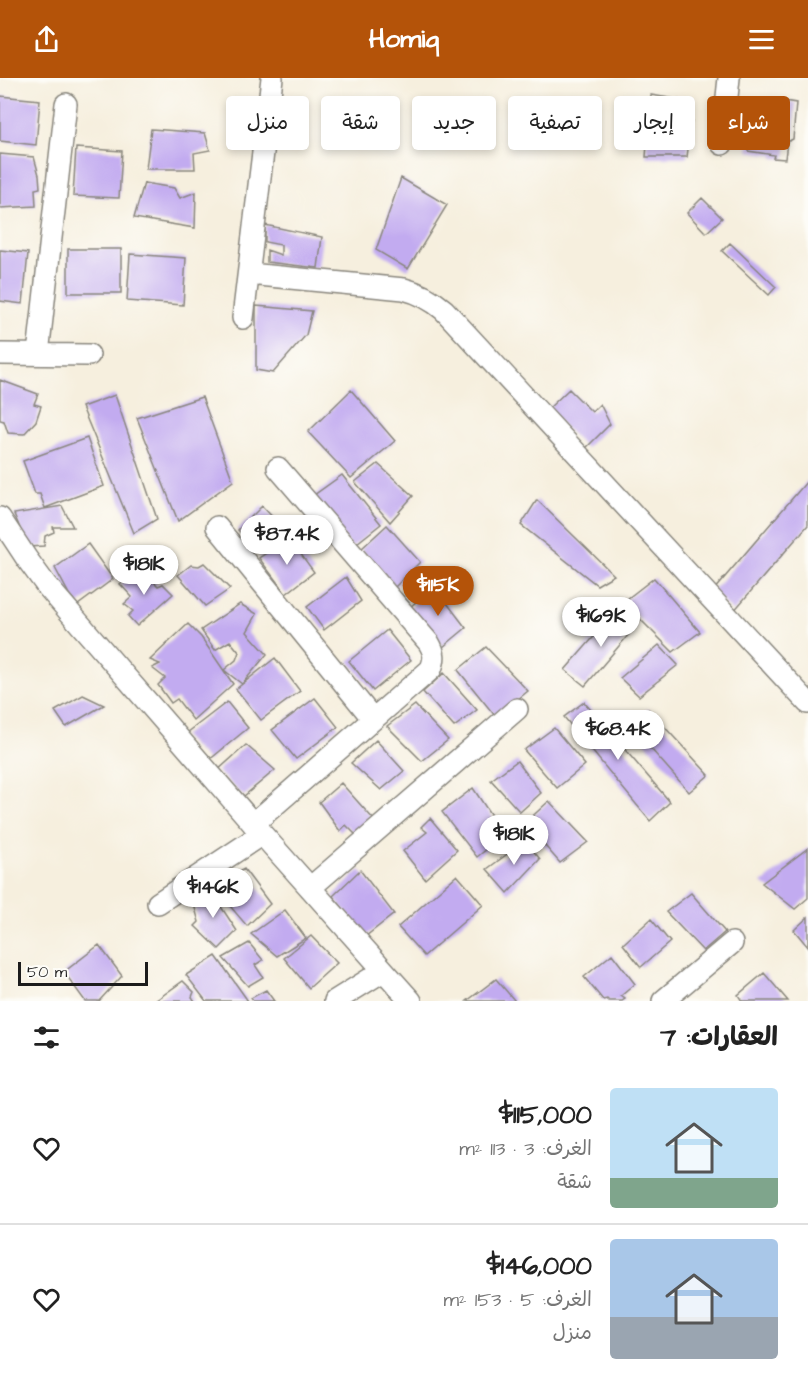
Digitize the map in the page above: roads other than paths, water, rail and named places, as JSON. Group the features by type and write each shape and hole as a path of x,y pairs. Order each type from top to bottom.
{"street":[{"path":"243,318 272,78"},
{"path":"727,96 729,78"},
{"path":"38,354 66,104"},
{"path":"249,274 404,290 418,293 432,300 444,310 808,703"},
{"path":"0,354 89,355"},
{"path":"158,903 257,829 431,669 435,661 434,651 429,643 278,468"},
{"path":"0,518 46,585 257,829 411,1001"},
{"path":"217,526 374,719"},
{"path":"310,888 516,709"},
{"path":"663,1001 732,943"},
{"path":"335,1001 383,971"}]}
